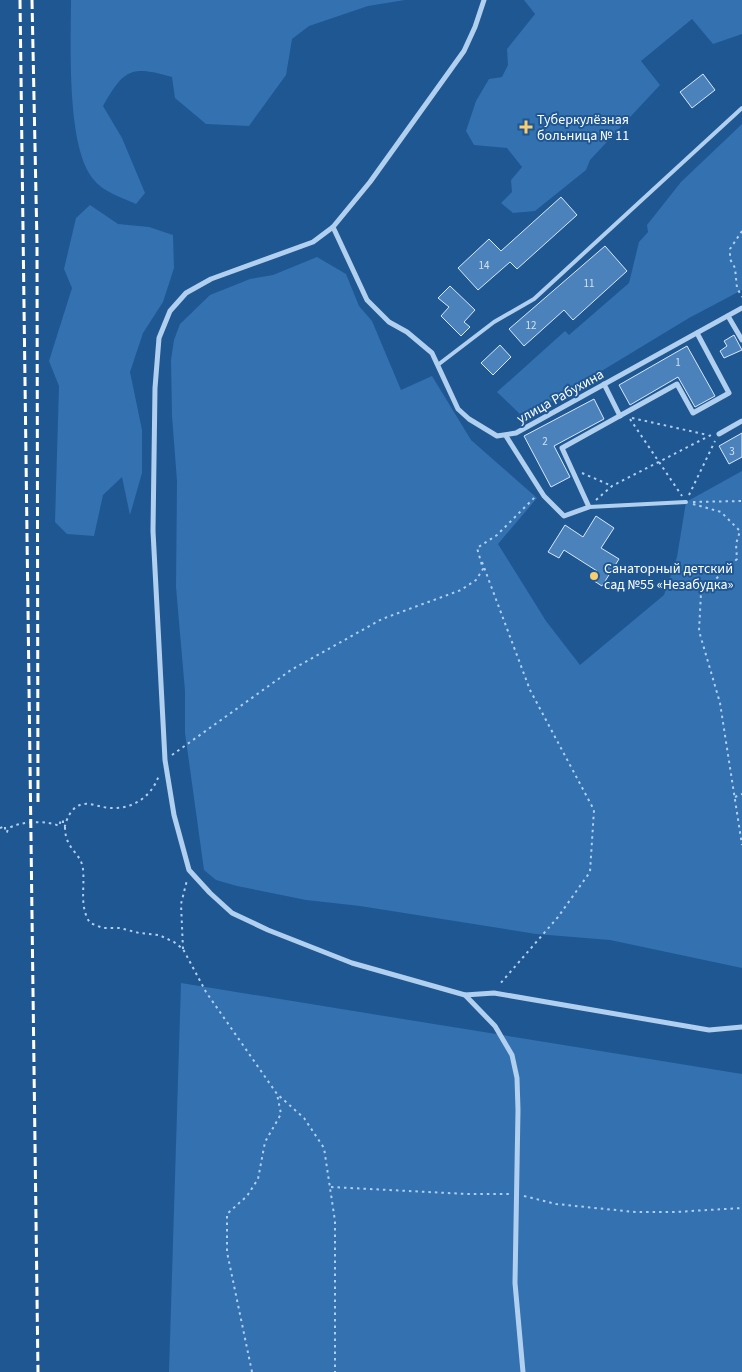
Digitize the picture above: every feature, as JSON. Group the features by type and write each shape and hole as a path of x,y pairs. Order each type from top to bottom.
{"street":[{"path":"484,0 475,28 460,58 370,182 332,227 312,242 211,279 186,293 170,311 159,338 155,388 153,531 165,760 174,815 189,870 232,913 268,930 352,963 465,995 494,993 709,1030 742,1028"},
{"name":"улица Рабухина","path":"332,227 367,300 390,322 432,352 458,409 487,432 497,436 516,433 742,308"},
{"path":"728,316 742,340"},
{"path":"506,436 542,493 564,516 588,507 562,448 677,384 693,413 728,393 697,333"},
{"path":"604,384 620,416"},
{"path":"719,434 742,421"},
{"path":"465,995 496,1026 512,1055 517,1078 516,1283 523,1372"}],"lane":[{"path":"439,364 494,322 534,299 742,108"},
{"path":"588,507 686,502"}],"path":[{"path":"742,231 730,249 730,259 735,268 737,288 742,297"},
{"path":"708,436 629,418 686,502 720,512 740,531 736,544 737,559 701,593 699,631 720,703 742,845"},
{"path":"588,507 612,486 708,436 719,434"},
{"path":"686,502 719,434"},
{"path":"571,467 612,486"},
{"path":"477,548 497,535 542,493"},
{"path":"686,502 742,501"},
{"path":"165,760 291,670 382,619 461,590 476,580 483,568 477,548"},
{"path":"477,548 530,690 594,810 590,872 558,917 507,974 494,993"},
{"path":"160,774 154,789 142,800 118,808 105,808 86,803 77,806 66,819 67,844 81,861 83,868 83,908 90,923 103,928 120,928 139,933 159,935 174,942 183,949 206,992 277,1094 304,1118 324,1148 336,1221 335,1372"},
{"path":"735,797 742,794"},
{"path":"0,828 5,826 5,832 7,832 13,825 53,823 59,826 61,820 63,820 63,826 65,826"},
{"path":"183,949 181,904 189,870"},
{"path":"252,1372 226,1252 227,1214 247,1196 258,1178 265,1142 281,1114 277,1094"},
{"path":"330,1187 466,1194 517,1194 556,1204 635,1212 742,1208"}],"shaded area":[{"path":"71,0 405,0 368,6 309,26 292,39 286,75 249,126 206,124 175,98 172,77 147,71 138,71 123,77 103,106 122,138 145,193 136,204 113,194 97,184 84,164 74,119 71,67"},
{"name":"Туберкулёзная больница № 11","path":"524,0 742,0 742,34 713,44 692,19 641,61 660,85 590,160 586,170 535,211 513,213 501,203 512,192 511,180 522,167 507,148 474,145 466,131 476,101 489,79 502,77 508,65 507,49 535,14"},
{"path":"742,124 742,290 689,318 524,418 497,392 565,331 569,335 629,283 639,242 648,232 647,225 681,182"},
{"path":"90,205 118,224 149,227 173,235 174,268 163,302 143,333 130,372 142,430 142,473 130,515 122,477 103,495 94,536 67,534 55,522 59,386 49,361 72,288 64,269 76,218"},
{"path":"317,257 346,274 359,306 372,321 401,390 432,376 471,440 537,498 498,544 546,621 580,665 664,595 677,557 686,502 742,471 742,968 610,940 536,934 360,906 306,900 216,880 204,870 185,733 185,691 176,587 177,481 172,416 171,360 174,340 180,324 210,295 250,279 273,275"},
{"path":"181,983 742,1074 742,1372 169,1372"}],"building":[{"path":"703,74 715,90 692,108 680,92"},
{"path":"561,197 577,215 517,269 510,262 478,290 458,268 489,239 501,251"},
{"path":"605,246 627,271 573,320 564,310 524,346 509,329"},
{"path":"450,286 475,310 464,322 470,327 461,336 441,316 449,307 438,298"},
{"path":"734,335 742,350 724,358 720,351 727,346 724,341"},
{"path":"500,345 511,357 493,375 481,363"},
{"path":"687,346 715,396 695,407 678,377 630,405 619,385"},
{"path":"594,399 604,419 554,446 570,477 551,487 524,436"},
{"path":"742,433 742,457 729,464 719,446"},
{"path":"596,516 614,528 601,548 619,559 602,586 591,579 597,571 564,550 559,558 548,552 565,525 583,537"}],"railway":[{"path":"20,0 38,1372"},
{"path":"32,0 37,244 38,805"}],"place":[{"name":"Туберкулёзная больница № 11","path":"526,127"},
{"name":"Санаторный детский сад №55 «Незабудка»","path":"594,576"}]}
